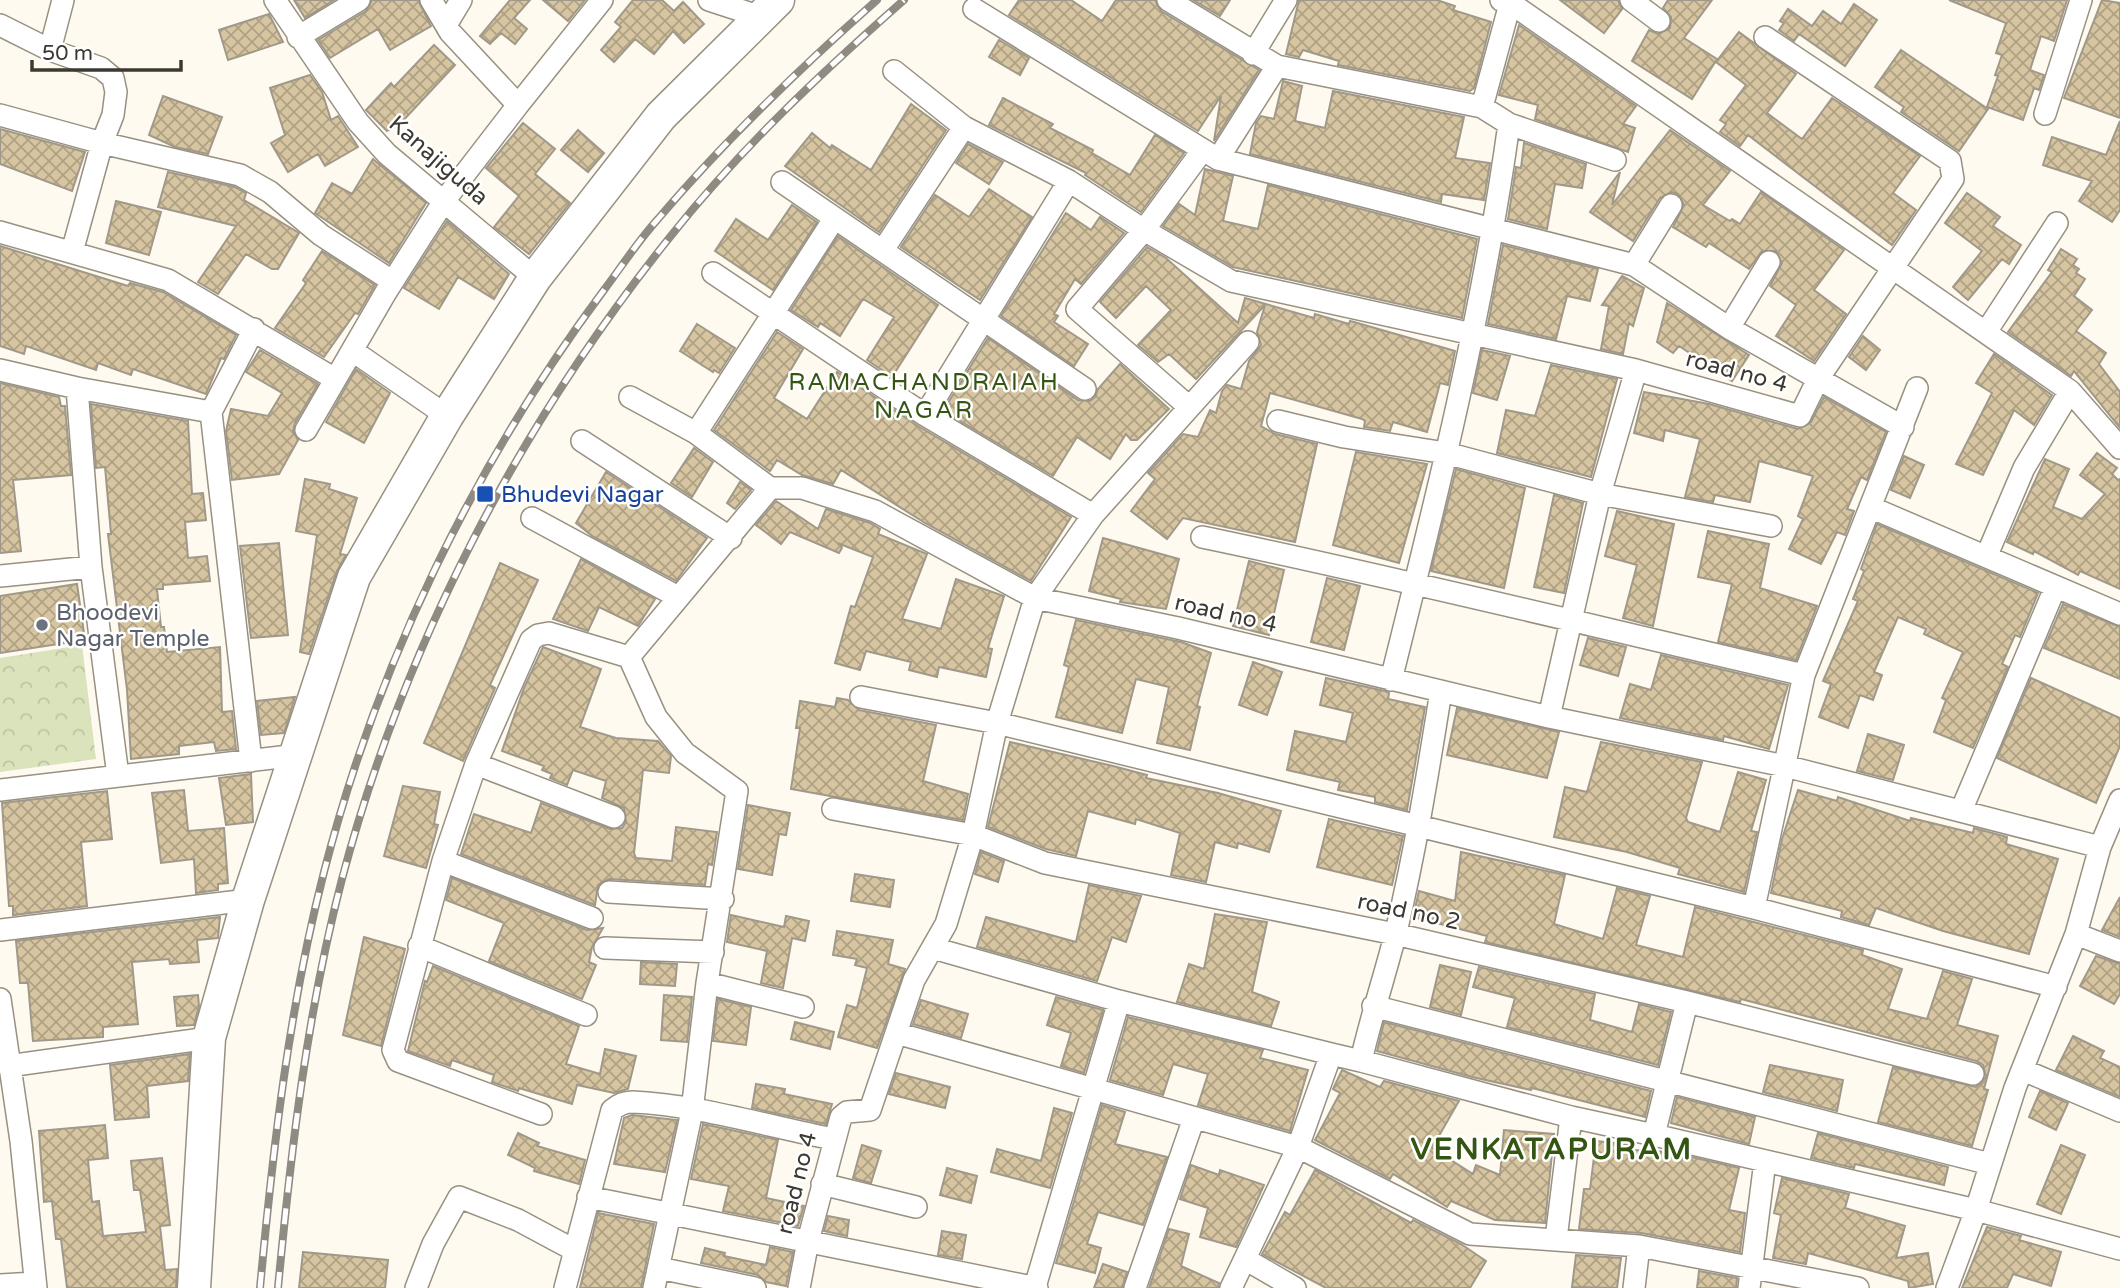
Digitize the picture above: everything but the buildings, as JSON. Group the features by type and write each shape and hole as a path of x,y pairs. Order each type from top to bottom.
{"street":[{"path":"50,50 63,0"},
{"name":"Kanajiguda","path":"275,0 358,122 387,154 534,278"},
{"path":"298,37 359,0"},
{"path":"431,0 446,25 518,105"},
{"path":"446,25 461,0"},
{"path":"306,430 392,281 444,201 602,0"},
{"path":"709,0 769,8"},
{"path":"1168,0 1253,54 1277,66 1482,107 1509,124 1615,160"},
{"path":"1253,54 1286,0"},
{"path":"1632,0 1659,21"},
{"path":"2045,114 2081,0"},
{"path":"1482,107 1507,1 2070,391 2120,448"},
{"path":"194,1288 209,1038 248,900 298,755 354,577 447,416 534,278 661,116 769,8"},
{"path":"974,9 1210,155 1634,265 1729,328 1903,427"},
{"path":"0,25 50,50 101,68 113,78 116,92 113,115 102,143 72,252"},
{"name":"road no 4","path":"894,71 964,127 1069,181 1144,230 1231,281 1636,370 1800,416 1818,379 1953,179 1950,161 1765,37"},
{"path":"1188,406 1077,309 1210,155 1277,66"},
{"path":"0,115 102,143 240,175 270,192 321,234 392,281"},
{"path":"1391,680 1473,336 1494,229 1509,124"},
{"path":"883,250 964,127"},
{"path":"925,415 982,318 1069,181"},
{"path":"782,182 1085,389"},
{"path":"1634,265 1671,205"},
{"path":"696,433 834,219"},
{"path":"1986,332 2057,223"},
{"path":"0,232 167,280 335,379"},
{"path":"1729,328 1769,262"},
{"path":"713,273 925,415 1093,515"},
{"path":"251,761 211,412 254,329"},
{"name":"road no 4","path":"799,1288 833,1139 841,1117 847,1112 870,1110 914,980 946,924 972,835 997,723 1035,598 1093,515 1248,342"},
{"path":"353,351 447,416"},
{"path":"0,370 77,388 211,412"},
{"path":"1549,717 1573,622 1600,494 1636,370"},
{"path":"77,388 91,567 118,776"},
{"path":"1754,908 1804,675 1917,388"},
{"path":"1987,555 2024,468 2070,391"},
{"path":"629,657 731,538 769,488 696,433 630,397"},
{"path":"1278,421 1344,437 1446,453 1600,494 1771,526"},
{"path":"582,441 731,538"},
{"name":"road no 4","path":"769,488 802,488 875,511 1035,598 1178,628 1549,717 1785,766 2100,846"},
{"path":"1870,506 2120,614"},
{"path":"532,518 678,597"},
{"path":"1202,537 1415,582 1573,622 1804,675"},
{"path":"0,576 91,567"},
{"path":"1961,811 2055,587"},
{"path":"541,1114 398,1061 393,1049 443,861 477,764 531,640 538,635 549,633 629,657 663,726 685,753 737,791 723,900 707,983 692,1111 657,1278 755,1288"},
{"path":"1361,1061 1373,1006 1395,934 1419,828 1441,691"},
{"path":"861,697 997,723 1754,908 2056,987"},
{"path":"0,790 298,755"},
{"path":"477,764 614,817"},
{"name":"road no 2","path":"833,809 972,835 1045,863 1395,934 1687,1002 1973,1074"},
{"path":"1947,1288 2023,1070 2076,934 2100,846 2118,811"},
{"path":"443,861 592,918"},
{"path":"610,892 723,900"},
{"path":"0,930 248,900"},
{"path":"2076,934 2120,951"},
{"path":"419,946 586,1015"},
{"path":"605,948 713,951"},
{"path":"933,948 1119,1001 1571,1117 1976,1210 2120,1249"},
{"path":"707,983 803,1007"},
{"path":"0,999 8,1066 10,1143 36,1285 0,1285"},
{"path":"588,1197 1036,1288 1119,1001"},
{"path":"1654,1135 1687,1002"},
{"path":"1373,1006 1990,1164"},
{"path":"896,1033 1298,1147 1470,1234 1639,1246 1751,1278 1858,1288"},
{"path":"8,1066 209,1038"},
{"path":"1231,1288 1298,1147 1331,1054"},
{"path":"2023,1070 2120,1111"},
{"path":"565,1288 612,1110 619,1104 631,1102 692,1111 833,1139"},
{"path":"1556,1239 1571,1117"},
{"path":"1135,1288 1194,1118"},
{"path":"1751,1278 1765,1161"},
{"path":"822,1184 916,1207"},
{"path":"416,1288 433,1244 459,1197 517,1220 574,1251"},
{"path":"1634,1288 1639,1246"},
{"path":"1245,1259 1295,1288"}],"green space":[{"path":"82,645 96,759 0,772 0,658"}],"railway":[{"path":"260,1288 284,1078 301,975 324,872 372,717 402,641 436,567 513,424 557,356 644,236 736,133 877,0"},
{"path":"278,1288 302,1082 330,929 368,792 398,706 433,623 516,461 615,309 696,205 752,143 904,0"}],"place":[{"name":"Bhudevi Nagar","path":"485,494"},
{"name":"Bhoodevi Nagar Temple","path":"42,625"}],"district":[{"name":"RAMACHANDRAIAH NAGAR","path":"924,396"},
{"name":"VENKATAPURAM","path":"1552,1149"}]}
